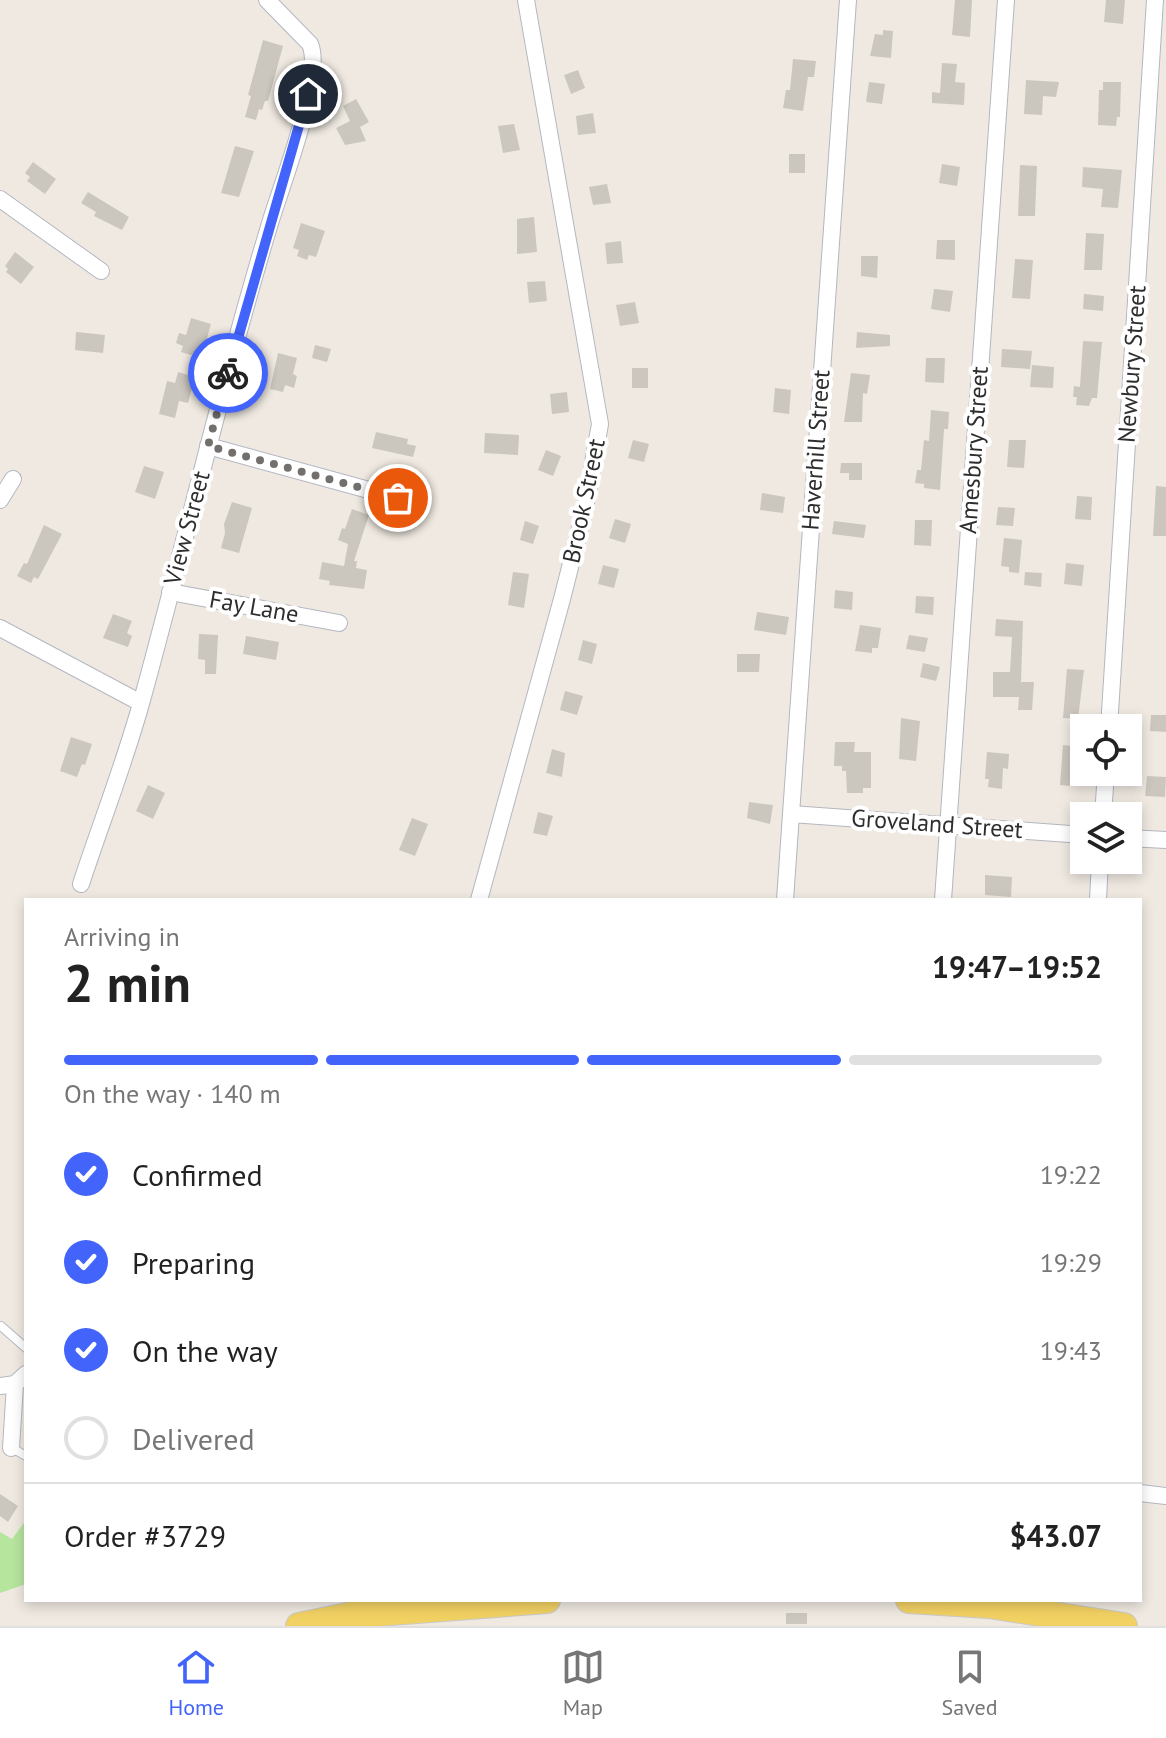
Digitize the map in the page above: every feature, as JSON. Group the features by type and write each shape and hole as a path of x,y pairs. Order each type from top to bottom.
{"main road":[{"path":"299,1626 354,1608 499,1602"},
{"path":"941,1602 989,1605 1124,1626"}],"street":[{"name":"View Street","path":"81,884 141,703 208,446 304,111 314,65 314,52 310,44 267,0"},
{"name":"Brook Street","path":"480,898 562,599 585,508 600,424 526,0"},
{"name":"Haverhill Street","path":"785,898 848,0"},
{"name":"Amesbury Street","path":"943,898 1006,0"},
{"name":"Newbury Street","path":"1110,714 1155,0"},
{"path":"0,199 101,271"},
{"path":"208,446 398,498"},
{"path":"0,500 13,479"},
{"name":"Fay Lane","path":"170,592 339,623"},
{"path":"0,628 141,703"},
{"name":"Groveland Street","path":"791,814 1070,834"},
{"path":"1142,839 1166,840"},
{"path":"1098,898 1099,874"},
{"path":"5,1444 14,1381"},
{"path":"1142,1493 1166,1496"}],"lane":[{"path":"1,1326 24,1346"},
{"path":"5,1444 24,1455"}],"green space":[{"path":"24,1523 24,1585 0,1593 0,1532 12,1539"}],"building":[{"path":"955,0 972,0 970,37 952,35"},
{"path":"1106,0 1125,0 1123,24 1104,22"},
{"path":"883,30 893,31 891,58 870,56 875,34 883,35"},
{"path":"263,40 283,46 268,101 265,101 262,110 259,109 256,120 245,117"},
{"path":"793,59 816,61 814,77 808,77 803,111 783,108 786,90 790,90"},
{"path":"942,63 957,64 955,82 965,83 964,105 932,103 932,92 940,93"},
{"path":"578,70 585,88 571,94 564,75"},
{"path":"1026,80 1059,82 1056,97 1043,96 1042,115 1024,114"},
{"path":"869,82 885,84 882,104 866,102"},
{"path":"1103,82 1121,82 1120,117 1117,117 1116,126 1098,125 1099,90 1103,90"},
{"path":"356,99 369,122 360,127 366,141 345,145 336,128 350,121 343,106"},
{"path":"593,113 596,133 578,135 576,116"},
{"path":"514,124 520,150 503,153 498,126"},
{"path":"235,146 254,151 239,197 221,193"},
{"path":"789,154 805,154 805,173 789,173"},
{"path":"33,162 56,179 45,194 27,181 30,177 25,173"},
{"path":"942,164 960,167 957,186 939,183"},
{"path":"1020,165 1037,166 1035,216 1018,216"},
{"path":"1083,167 1122,170 1118,208 1101,207 1103,189 1082,187"},
{"path":"607,184 611,203 593,205 589,187"},
{"path":"88,192 129,217 122,230 94,216 96,212 81,203"},
{"path":"534,217 537,252 517,254 517,219"},
{"path":"301,223 325,231 316,257 309,255 307,260 297,256 299,250 293,248"},
{"path":"1086,233 1104,234 1102,270 1084,270"},
{"path":"937,240 955,240 955,260 936,259"},
{"path":"621,241 623,263 607,264 605,243"},
{"path":"15,252 34,267 21,284 6,272 8,269 5,266"},
{"path":"861,256 878,256 877,278 861,276"},
{"path":"1015,259 1033,260 1030,299 1012,298"},
{"path":"545,281 547,301 529,303 527,282"},
{"path":"934,289 953,291 950,312 931,309"},
{"path":"1084,294 1104,296 1103,311 1083,309"},
{"path":"635,302 639,323 620,326 616,305"},
{"path":"191,318 211,324 204,359 181,352 183,346 176,343 179,333 186,335"},
{"path":"76,332 105,335 103,353 75,350"},
{"path":"857,332 890,335 890,346 856,348"},
{"path":"1083,341 1102,342 1097,398 1092,398 1089,406 1076,405 1077,397 1073,397 1074,386 1080,387"},
{"path":"315,345 331,349 327,362 312,358"},
{"path":"1002,349 1032,351 1030,369 1001,367"},
{"path":"278,353 297,358 294,388 285,385 283,392 270,389"},
{"path":"926,358 945,358 944,383 925,382"},
{"path":"1032,365 1054,367 1053,388 1030,387"},
{"path":"632,368 648,368 648,388 632,388"},
{"path":"178,372 195,377 188,403 179,401 175,418 159,414 167,381 175,383"},
{"path":"851,373 870,375 867,394 863,393 862,422 844,422"},
{"path":"775,388 791,390 789,414 773,412"},
{"path":"567,392 569,412 552,414 550,394"},
{"path":"931,410 949,412 948,429 944,429 940,490 915,483 917,470 921,470 924,440 929,441"},
{"path":"376,432 408,439 407,444 416,446 413,457 372,448"},
{"path":"485,433 519,435 518,455 484,453"},
{"path":"633,440 649,444 644,462 628,458"},
{"path":"1009,440 1026,440 1024,468 1007,467"},
{"path":"546,450 561,456 553,476 538,470"},
{"path":"841,463 862,463 862,480 849,480 849,473 840,473"},
{"path":"144,466 164,472 155,499 135,492"},
{"path":"1156,486 1166,487 1166,536 1153,536"},
{"path":"762,493 785,497 783,513 760,510"},
{"path":"1077,496 1092,497 1091,520 1075,519"},
{"path":"232,502 252,508 239,553 221,548 224,524"},
{"path":"998,507 1015,508 1013,526 996,525"},
{"path":"352,509 369,515 354,561 357,561 356,568 367,570 364,589 329,585 330,581 319,579 322,562 344,566 348,544 338,540"},
{"path":"615,519 631,524 625,543 609,538"},
{"path":"915,520 932,520 931,546 914,545"},
{"path":"525,521 539,526 533,544 520,540"},
{"path":"834,521 866,525 864,538 832,534"},
{"path":"44,525 62,534 38,579 34,577 31,583 17,576 24,563 27,564"},
{"path":"1004,538 1022,540 1019,573 1009,572 1009,567 1001,566"},
{"path":"1066,563 1084,565 1082,586 1064,584"},
{"path":"603,565 619,569 614,588 598,584"},
{"path":"513,572 529,574 524,608 508,605"},
{"path":"1025,572 1042,573 1041,587 1024,585"},
{"path":"835,590 853,592 852,610 834,608"},
{"path":"916,596 934,597 933,615 915,613"},
{"path":"757,612 789,617 786,635 754,630"},
{"path":"113,614 132,621 127,633 132,636 128,647 103,638"},
{"path":"996,619 1023,621 1021,682 1034,682 1032,710 1018,710 1019,697 993,697 993,672 1010,672 1012,637 995,636"},
{"path":"860,625 881,628 878,648 872,648 872,653 855,651"},
{"path":"199,634 218,635 216,674 205,674 205,660 198,659"},
{"path":"909,635 928,638 925,652 906,649"},
{"path":"246,636 279,642 276,660 243,654"},
{"path":"583,640 597,644 592,664 578,660"},
{"path":"737,654 760,654 759,672 737,672"},
{"path":"923,663 940,667 936,681 920,677"},
{"path":"1067,669 1084,670 1079,714 1063,718"},
{"path":"565,691 583,696 577,715 560,710"},
{"path":"1151,715 1166,715 1166,732 1150,731"},
{"path":"901,718 920,721 916,761 899,759"},
{"path":"71,737 92,744 77,777 60,771"},
{"path":"835,742 855,742 854,752 871,752 871,788 863,788 863,793 847,793 846,771 842,771 842,766 834,766"},
{"path":"1063,745 1070,746 1070,786 1060,785"},
{"path":"552,749 565,753 562,777 546,773"},
{"path":"987,752 1009,754 1008,769 1003,768 1002,789 988,787 989,779 985,779"},
{"path":"1147,776 1166,777 1165,797 1145,796"},
{"path":"148,785 165,793 153,819 136,811"},
{"path":"749,802 773,805 770,824 747,818"},
{"path":"538,812 553,816 547,836 533,833"},
{"path":"412,818 428,824 415,856 399,850"},
{"path":"985,875 1012,877 1011,897 985,895"},
{"path":"0,1494 18,1506 8,1522 0,1516"},
{"path":"786,1613 807,1613 807,1624 786,1624"}],"way so far":[{"path":"228,373 208,446 398,498"}],"route":[{"path":"228,373 308,94"}]}
